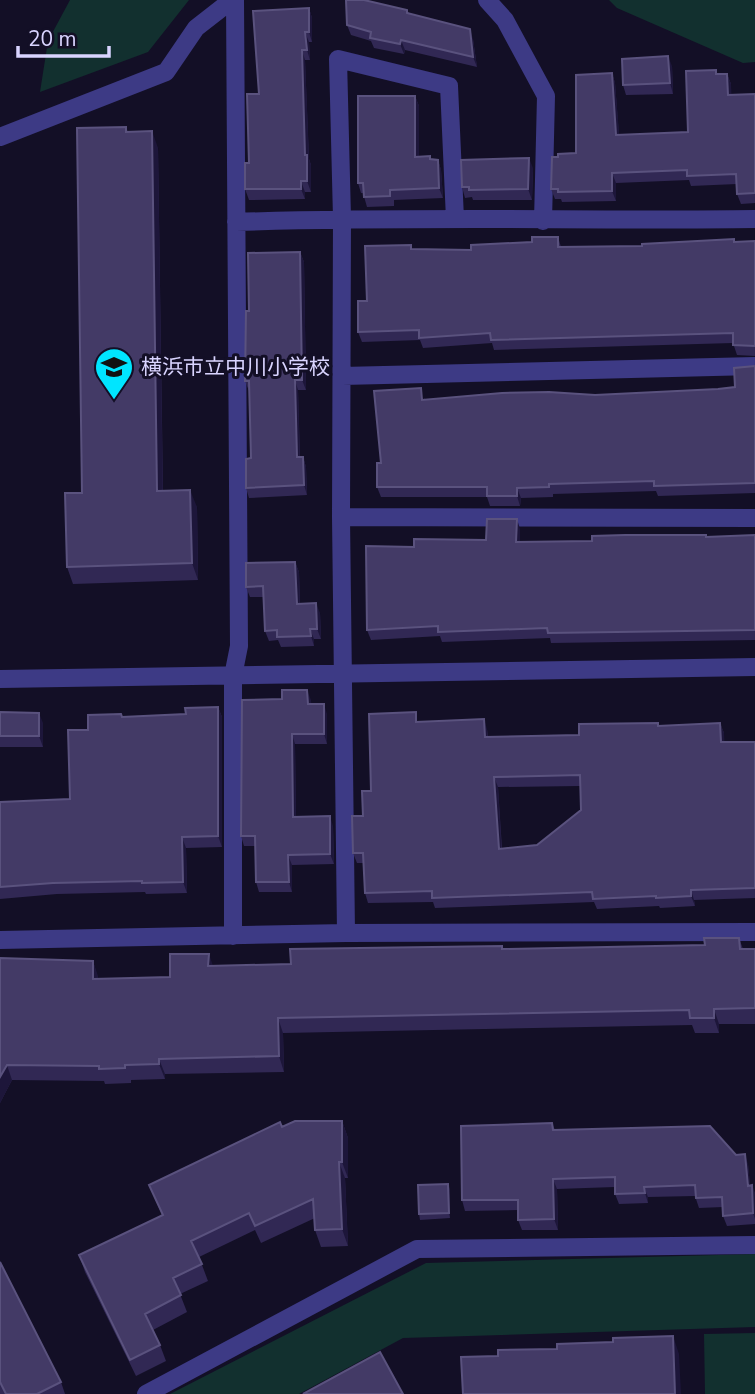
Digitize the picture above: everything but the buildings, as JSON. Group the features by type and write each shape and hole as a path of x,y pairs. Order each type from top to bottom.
{"street":[{"path":"0,137 166,72 196,28 234,0"},
{"path":"233,936 233,676 239,646 234,0"},
{"path":"487,0 505,20 545,96 543,221"},
{"path":"346,933 341,517 342,218 338,59 449,86 455,219"},
{"path":"236,222 342,218 543,221 755,219"},
{"path":"342,376 755,366"},
{"path":"341,517 755,518"},
{"path":"0,679 755,667"},
{"path":"0,940 346,933 755,932"},
{"path":"146,1394 417,1249 755,1245"}],"green space":[{"path":"70,0 189,0 148,52 40,92 48,41"},
{"path":"609,0 755,0 755,62 743,63 617,8"},
{"path":"755,1254 755,1327 403,1338 299,1394 170,1394 426,1263"},
{"path":"755,1333 755,1394 705,1394 704,1334"}],"place":[{"name":"横浜市立中川小学校","path":"114,401"}]}
